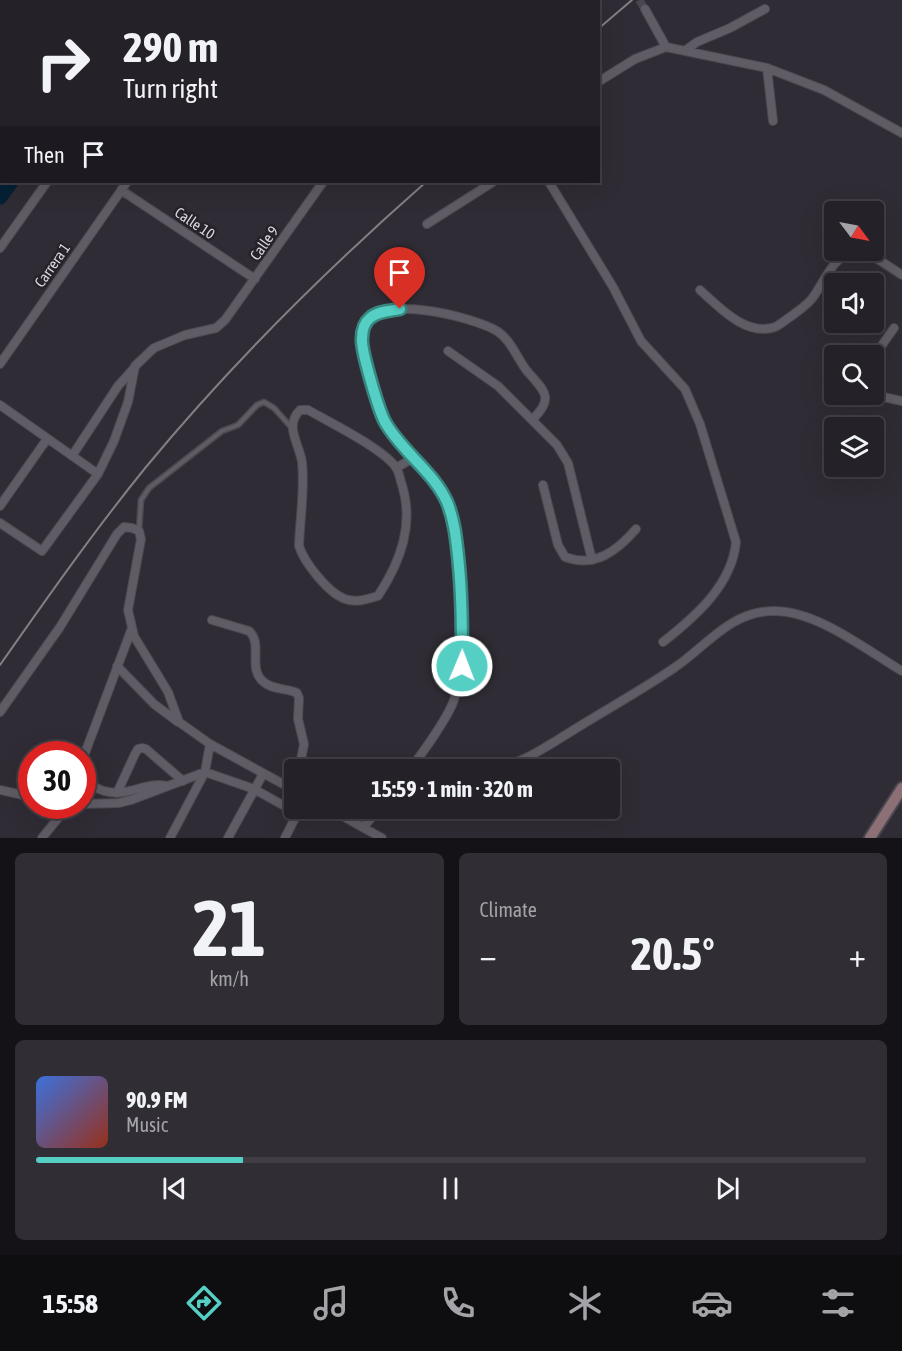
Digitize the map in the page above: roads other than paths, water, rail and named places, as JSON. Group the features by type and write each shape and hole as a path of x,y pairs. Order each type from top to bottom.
{"street":[{"path":"645,9 666,47"},
{"path":"686,50 697,42 730,28 765,9"},
{"path":"600,81 635,59 666,47 686,50 767,68 824,90 902,133"},
{"path":"767,68 773,121"},
{"path":"0,248 46,183"},
{"name":"Carrera 1","path":"0,364 126,183"},
{"name":"Calle 9","path":"135,366 154,348 186,335 216,328 225,320 322,183"},
{"path":"427,224 491,183"},
{"path":"550,183 613,287 640,341 686,389 700,424 736,542 732,564 716,591 703,607 663,642"},
{"name":"Calle 10","path":"121,190 255,279"},
{"path":"700,290 728,315 748,326 764,329 777,326 812,299 836,261"},
{"path":"881,261 902,275"},
{"path":"417,759 452,704 462,666 463,603 455,527 447,501 433,479 413,458 381,414 361,341 363,328 369,319 378,313 400,309 435,311 496,331 506,339 523,366 546,393 543,409 532,419"},
{"path":"882,345 894,328"},
{"path":"448,351 498,386 558,445 568,463 592,560"},
{"path":"72,456 118,386 135,366"},
{"path":"0,523 42,552 98,474 114,441 124,412 135,366"},
{"path":"884,397 902,401"},
{"path":"0,405 98,474"},
{"path":"300,410 308,410 374,448 396,468 405,494 407,526 401,555 378,596 362,601 344,599 327,586 303,557 299,546 302,461 291,428 294,415 300,410"},
{"path":"0,506 47,439"},
{"path":"396,468 413,458"},
{"path":"543,485 561,553 571,559 603,558 615,551 636,529"},
{"path":"0,712 60,627 117,534 124,528 132,528 139,531 141,539 128,610 134,636 168,692 179,722"},
{"path":"523,759 546,748 676,667 716,632 741,616 774,611 799,615 831,629 902,670"},
{"path":"212,620 249,631 255,640 256,672 259,678 271,687 290,689 297,693 299,698 298,719 304,744 301,759"},
{"path":"89,741 132,627"},
{"path":"117,666 154,704 179,722 210,744 284,785"},
{"path":"170,838 205,772 210,744"},
{"path":"104,803 138,749 146,749 183,781"},
{"path":"96,788 113,792 144,791 168,786 205,772 254,789 284,804"},
{"path":"228,838 263,774"},
{"path":"870,838 902,788"},
{"path":"0,790 18,794"},
{"path":"96,803 119,803 144,791"},
{"path":"42,838 57,819"},
{"path":"285,838 295,819"},
{"path":"349,819 382,838"},
{"path":"364,827 370,819"}],"lane":[{"path":"139,531 141,500 149,488 222,431 238,425 257,405 264,402 269,404 291,428"}],"waterway":[{"path":"0,197 10,183"}],"tunnel":[{"path":"639,0 645,9"}],"railway":[{"path":"600,27 632,0"},
{"path":"0,665 108,516 178,429 280,319 425,183"}]}
